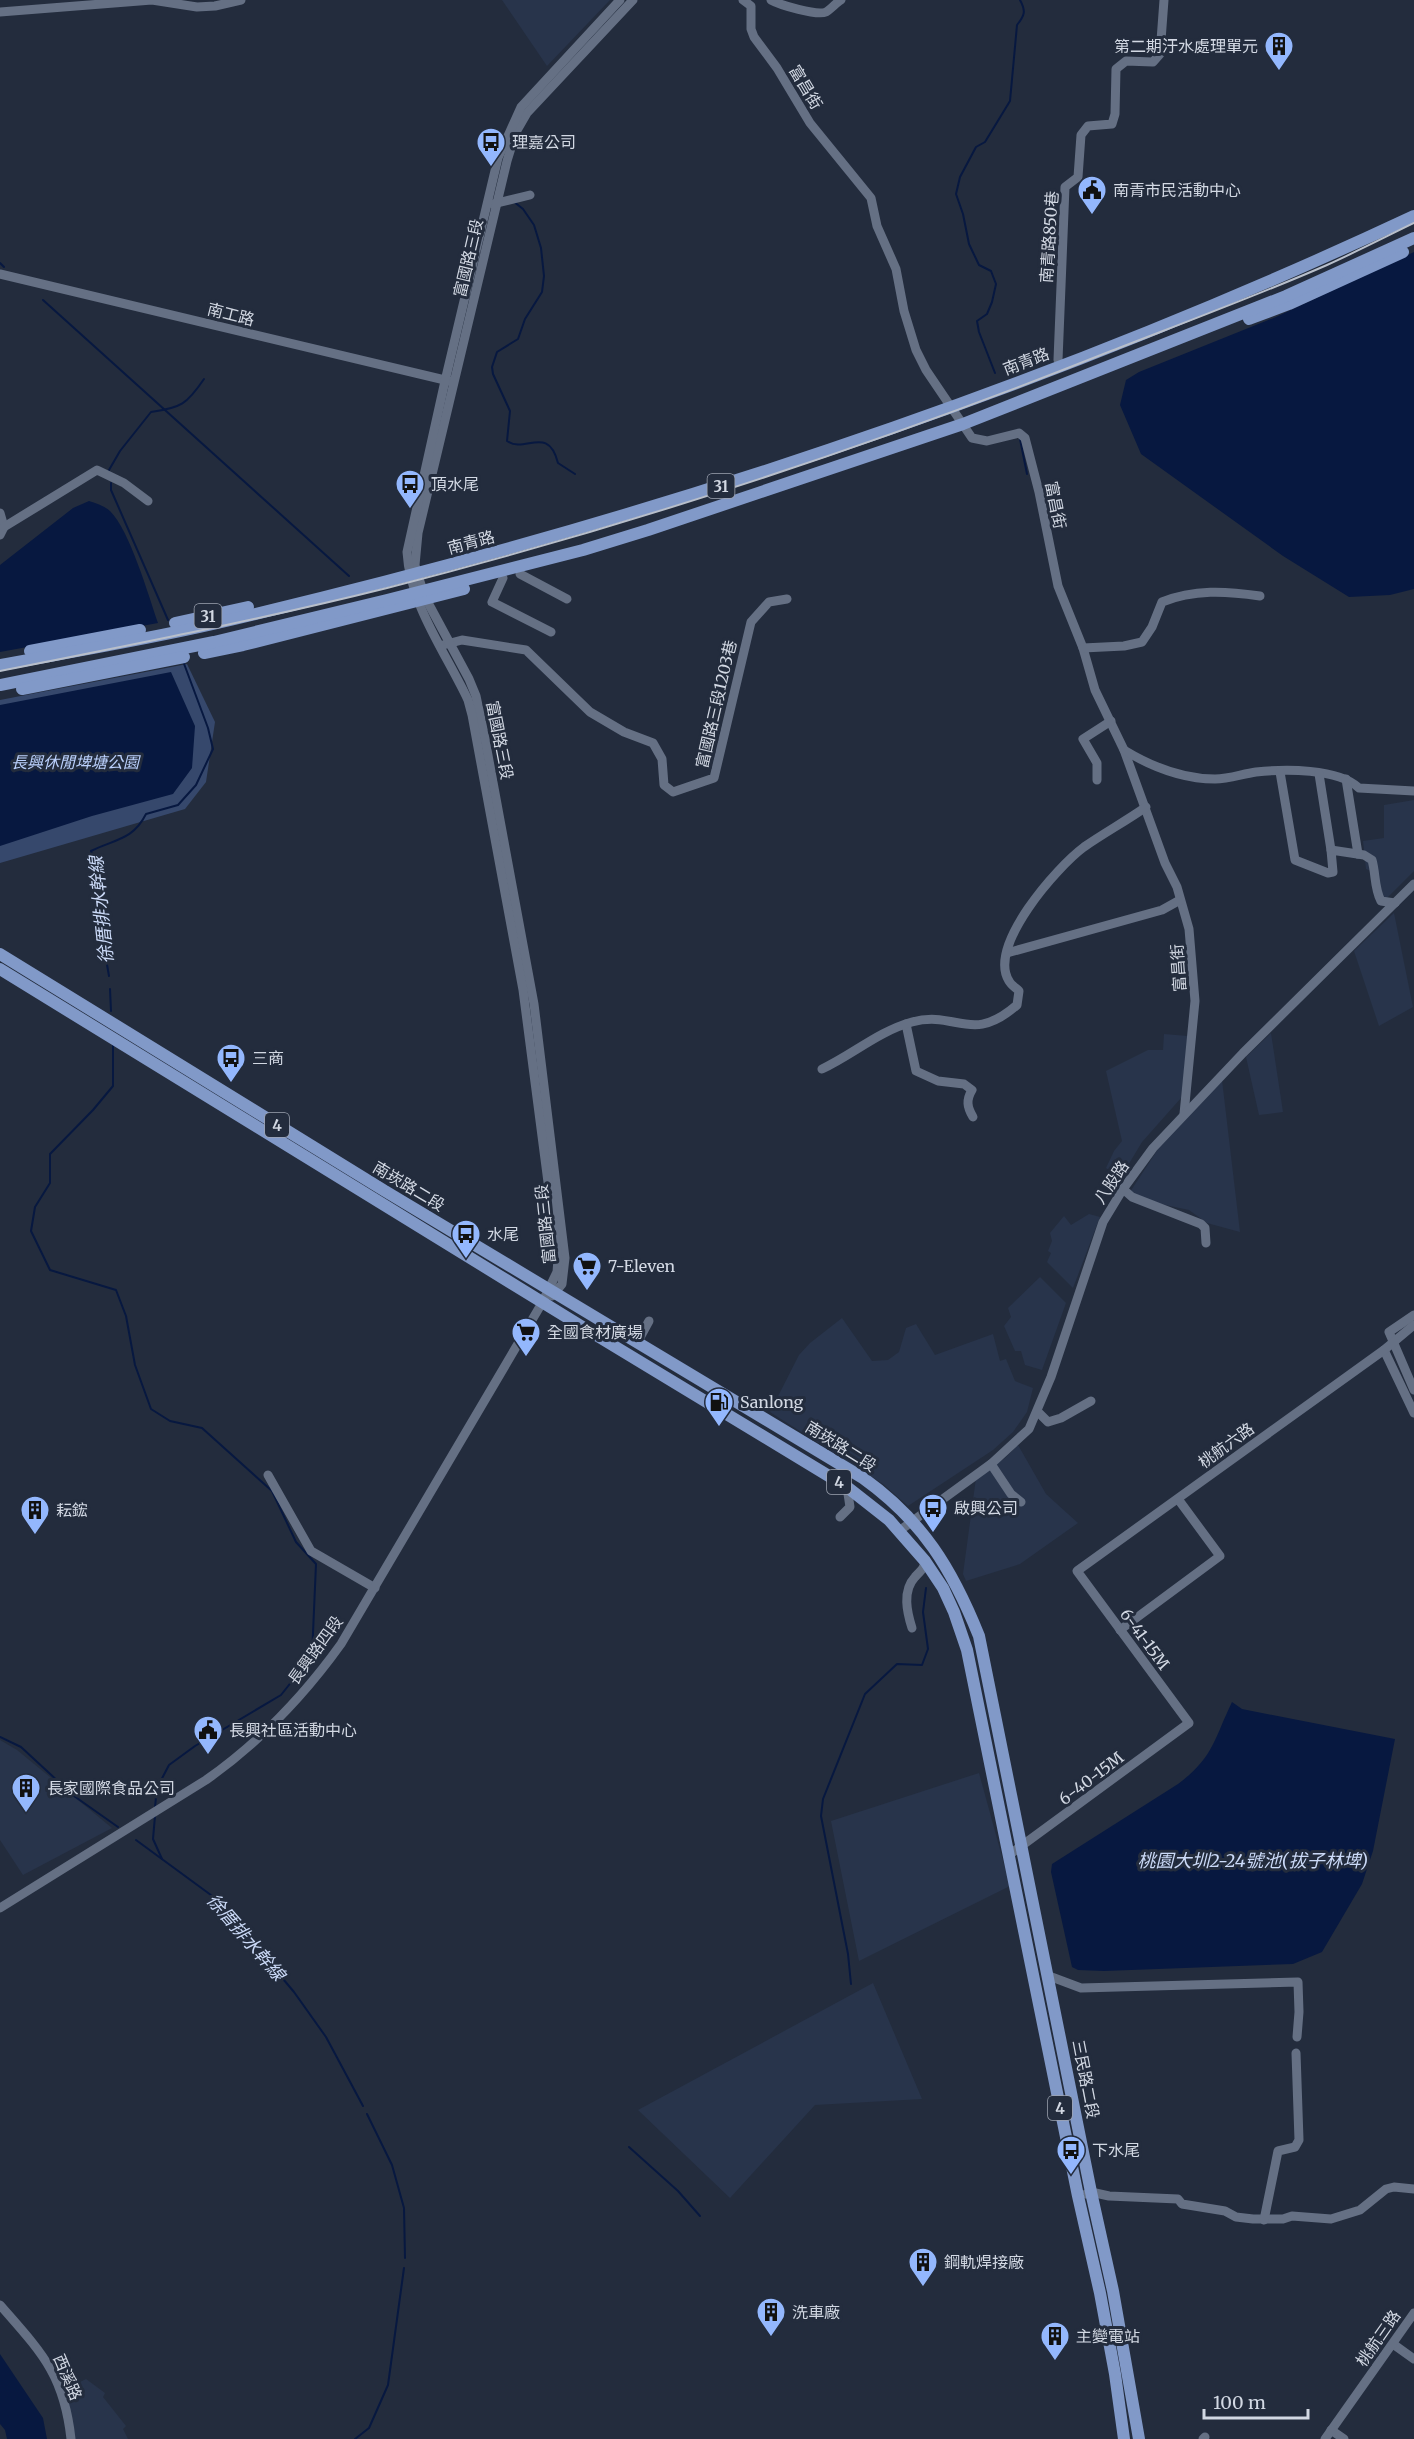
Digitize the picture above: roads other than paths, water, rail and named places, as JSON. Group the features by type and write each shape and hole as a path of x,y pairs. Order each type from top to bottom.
{"main road":[{"name":"31","path":"0,658 208,616 412,570 673,493 951,404 1240,287 1414,208"},
{"name":"南青路","path":"0,665 211,625 412,570 579,530 704,491 951,404 1280,278 1414,216"},
{"name":"南青路","path":"1354,244 1380,225"},
{"name":"31","path":"1,687 39,686 243,645 354,617 659,527 964,427 1286,296 1414,238"},
{"name":"31","path":"1,687 214,642 387,600 420,596 520,574 698,521 844,473 1226,328 1367,270 1414,247"},
{"path":"1367,270 1394,248"},
{"path":"1161,345 1226,328"},
{"name":"南青路","path":"673,493 704,491"},
{"path":"659,527 698,521"},
{"path":"354,617 387,600"},
{"name":"南青路","path":"208,616 244,616"},
{"name":"南青路","path":"17,662 40,649"},
{"name":"南崁路二段","path":"0,954 552,1292 863,1478 890,1498 941,1556 963,1597 979,1636 1006,1761"},
{"name":"南崁路二段","path":"0,969 542,1303 847,1487 899,1531 925,1561 943,1588 964,1638 993,1777"},
{"name":"三民路二段","path":"1006,1761 1091,2192 1113,2291 1139,2439"},
{"name":"三民路二段","path":"993,1777 1078,2196 1106,2322 1124,2439"}],"street":[{"path":"0,12 152,0 206,6 242,0"},
{"path":"555,77 620,0"},
{"path":"555,77 633,0"},
{"path":"771,0 781,5 819,13 825,12 841,0"},
{"name":"南青路850巷","path":"1058,360 1065,187 1078,177 1081,135 1088,126 1112,124 1115,114 1116,69 1126,61 1153,62 1160,54 1164,0"},
{"name":"富昌街","path":"750,2 751,29 754,37 777,68 810,123 871,198 877,226 896,269 904,311 916,350 926,370 972,438 987,441 1019,433 1025,438 1039,492 1054,572 1083,648 1095,690 1124,750 1146,807 1180,900 1192,946 1195,1001 1184,1114"},
{"name":"富國路三段","path":"552,1292 562,1284 565,1258 546,1092 488,781 476,696 469,679 444,644 420,596 412,570 449,382 492,204 498,158 521,107 555,77"},
{"path":"492,204 530,195"},
{"name":"南工路","path":"0,274 449,382"},
{"path":"0,513 2,531 97,470 124,483 148,501"},
{"path":"520,574 567,599"},
{"path":"503,578 492,602 550,632"},
{"path":"1083,648 1124,646 1142,642 1152,627 1162,602 1180,594 1216,592 1260,596"},
{"name":"富國路三段1203巷","path":"444,644 462,640 526,650 590,712 624,732 653,743 662,759 664,785 673,792 714,778 750,622 769,602 787,599"},
{"path":"1097,780 1097,763 1083,739 1111,721"},
{"path":"1124,750 1177,775 1215,779 1258,772 1301,771 1346,779 1359,788 1414,791"},
{"path":"1280,772 1295,860 1328,873 1333,872 1319,774"},
{"path":"1346,779 1358,854"},
{"path":"822,1069 906,1024 932,1020 972,1026 987,1024 1005,1015 1017,1005 1019,991 1008,980 1005,960 1019,922 1052,877 1083,848 1146,807"},
{"path":"1331,850 1358,854 1372,860 1375,871 1375,890 1381,901 1395,903"},
{"name":"八股路","path":"899,1531 991,1464 1023,1436 1038,1412 1103,1222 1123,1189 1153,1148 1184,1114 1414,884"},
{"path":"1006,953 1162,910 1180,900"},
{"path":"906,1024 916,1071 938,1081 964,1084 972,1090 968,1098 969,1109 973,1117"},
{"path":"1123,1189 1132,1197 1201,1224 1205,1228 1206,1243"},
{"path":"542,1303 552,1292"},
{"name":"長興路四段","path":"0,1908 111,1841 230,1763 268,1730 317,1677 341,1644 375,1588 542,1303"},
{"name":"桃航六路","path":"1391,1342 1389,1332 1414,1315"},
{"path":"638,1343 648,1321"},
{"name":"桃航六路","path":"1077,1572 1384,1350 1414,1325"},
{"path":"1391,1342 1414,1390"},
{"path":"1384,1350 1414,1413"},
{"path":"1038,1412 1048,1422 1061,1418 1091,1401"},
{"path":"991,1464 1011,1494 1021,1502"},
{"path":"268,1475 311,1551 375,1588"},
{"path":"840,1517 850,1507 847,1487"},
{"path":"1120,1630 1220,1556 1178,1499"},
{"path":"912,1628 906,1607 908,1593 913,1578 924,1568 925,1561"},
{"name":"6-41-15M","path":"1077,1572 1189,1723"},
{"name":"6-40-15M","path":"1010,1855 1189,1723"},
{"path":"1049,1976 1081,1988 1298,1982 1299,2012 1296,2037"},
{"path":"1264,2220 1278,2151 1295,2147 1299,2140 1296,2054"},
{"path":"1078,2196 1091,2192 1109,2196 1178,2199 1182,2204 1225,2211 1236,2217 1264,2220 1283,2220 1292,2216 1332,2219 1360,2210 1386,2189 1394,2187 1414,2189"},
{"name":"西溪路","path":"0,2306 50,2366 63,2396 71,2439"},
{"name":"桃航三路","path":"1325,2439 1414,2313"},
{"path":"1393,2344 1414,2359"},
{"path":"1331,2430 1344,2439"}],"water":[{"path":"1414,252 1414,589 1390,595 1349,597 1283,556 1141,454 1120,405 1126,380 1139,372 1276,317"},
{"path":"89,501 110,511 125,533 158,623 0,652 0,565 73,508"},
{"name":"長興休閒埤塘公園","path":"171,672 195,726 192,768 173,794 92,816 0,846 0,705"},
{"name":"桃園大圳2-24號池(拔子林埤)","path":"1232,1702 1242,1709 1395,1739 1373,1851 1362,1884 1322,1952 1293,1964 1104,1971 1078,1970 1072,1967 1051,1872 1052,1864 1178,1784 1190,1774 1212,1747"},
{"path":"0,2354 43,2418 47,2439 7,2439 5,2430 0,2424"}],"waterway":[{"path":"995,373 977,321 987,314 996,284 991,271 979,265 969,244 956,194 960,177 976,147 985,142 1010,101 1017,25 1024,13 1020,0"},
{"path":"513,201 523,209 534,225 541,248 544,276 542,292 525,319 518,339 497,352 492,367 510,411 507,441 514,444 542,442 554,451 558,463 575,474"},
{"path":"0,263 4,267"},
{"path":"43,300 349,576"},
{"name":"徐厝排水幹線","path":"109,470 120,451 151,412 170,409 182,403 193,394 204,379"},
{"path":"1020,439 1027,474"},
{"name":"徐厝排水幹線","path":"111,483 111,490 168,620"},
{"name":"徐厝排水幹線","path":"109,976 100,925 103,896 91,851 129,834 141,823 146,814 178,805 196,785 213,749 208,728 183,661"},
{"name":"徐厝排水幹線","path":"110,989 111,1011"},
{"name":"徐厝排水幹線","path":"113,1044 113,1086 50,1154 50,1183 35,1207 31,1231 50,1270 116,1290 126,1316 135,1365 151,1409 170,1421 202,1428 272,1491 296,1542 316,1564 312,1656 281,1695 195,1746 169,1765 157,1788 155,1807"},
{"path":"851,1984 848,1954 821,1816 823,1799 865,1694 897,1664 922,1665 928,1649 923,1612 926,1588"},
{"path":"0,1737 21,1747 74,1796 118,1827"},
{"name":"徐厝排水幹線","path":"155,1816 153,1839 162,1859"},
{"name":"徐厝排水幹線","path":"136,1840 215,1898 294,1992 326,2037 363,2106"},
{"name":"徐厝排水幹線","path":"367,2114 392,2165 404,2208 405,2258"},
{"path":"629,2147 678,2191 700,2216"},
{"name":"徐厝排水幹線","path":"355,2439 369,2428 388,2385 404,2268"}],"railway":[{"path":"0,671 339,600 479,564 662,510 843,451 1022,386 1300,276 1414,223"}],"place":[{"name":"第二期汙水處理單元","path":"1279,72"},
{"name":"理嘉公司","path":"491,168"},
{"name":"南青市民活動中心","path":"1092,216"},
{"name":"頂水尾","path":"410,510"},
{"name":"三商","path":"231,1084"},
{"name":"水尾","path":"466,1260"},
{"name":"7-Eleven","path":"587,1292"},
{"name":"全國食材廣場","path":"526,1358"},
{"name":"Sanlong","path":"719,1428"},
{"name":"啟興公司","path":"933,1534"},
{"name":"耘鋐","path":"35,1536"},
{"name":"長興社區活動中心","path":"208,1756"},
{"name":"長家國際食品公司","path":"26,1814"},
{"name":"下水尾","path":"1071,2176"},
{"name":"鋼軌焊接廠","path":"923,2288"},
{"name":"洗車廠","path":"771,2338"},
{"name":"主變電站","path":"1055,2362"}]}
